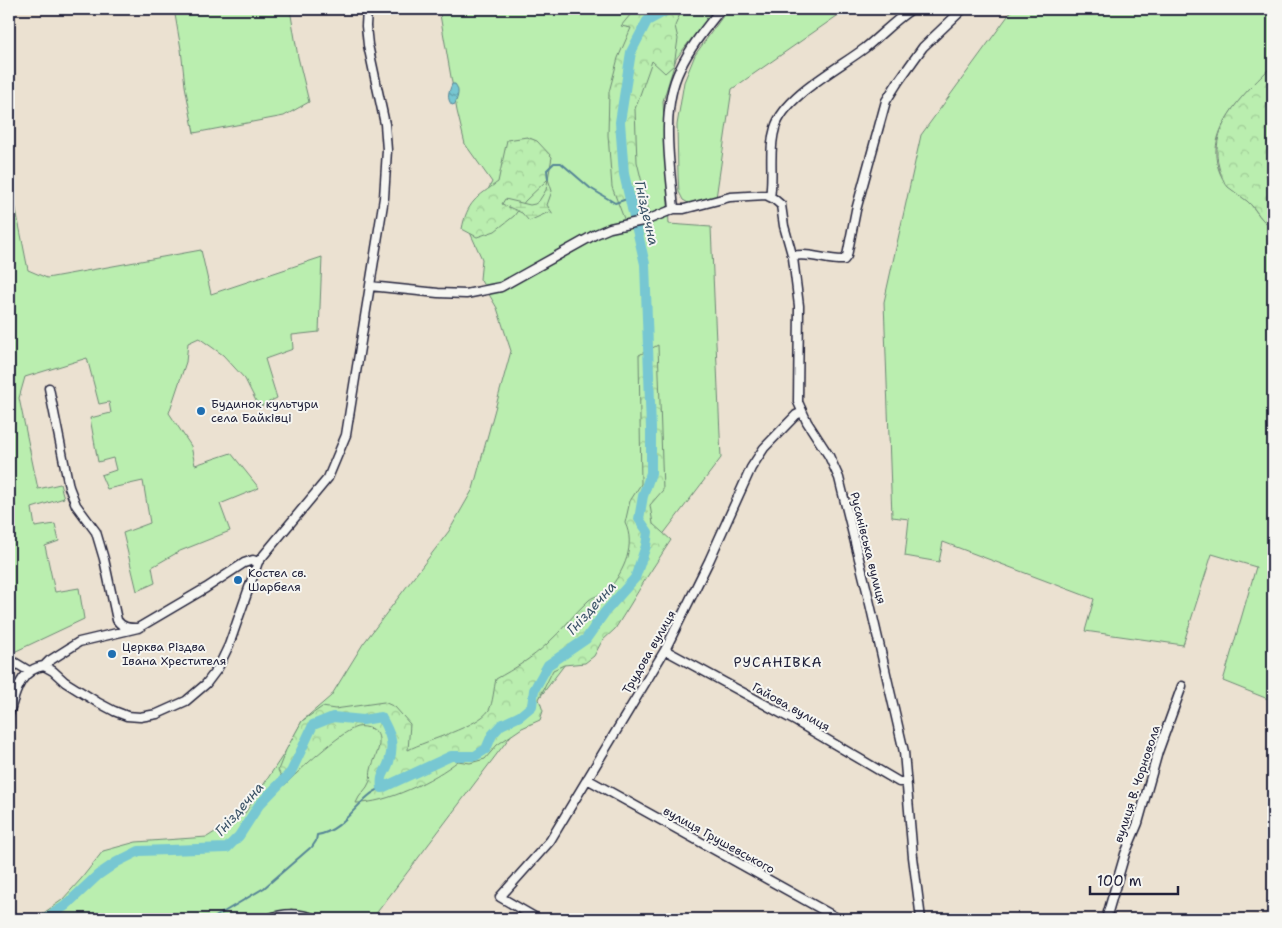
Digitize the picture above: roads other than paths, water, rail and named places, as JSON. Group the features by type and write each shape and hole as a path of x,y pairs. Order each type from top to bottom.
{"street":[{"path":"44,666 97,702 127,716 140,717 157,714 172,708 196,694 218,668 229,645 258,562 328,478 346,435 384,198 387,150 382,108 368,45 367,9"},
{"path":"674,209 668,130 672,95 679,70 696,40 721,9"},
{"path":"370,286 466,294 501,287 596,234 626,224 647,220 674,209 684,209 730,197 766,195 770,197 772,145 775,127 790,104 804,90 880,36 897,19 912,9"},
{"path":"793,256 799,255 836,260 844,260 847,256 856,210 886,101 923,47 963,9"},
{"name":"Русанівська вулиця","path":"770,197 781,205 784,226 793,256 799,306 798,402 807,422 829,456 838,478 865,583 904,752 913,857 921,919"},
{"path":"49,388 69,488 76,504 96,532 104,559 117,620 127,628 138,628"},
{"name":"Трудова вулиця","path":"538,919 500,897 550,841 665,650 709,561 751,468 764,448 796,415 802,412"},
{"path":"9,714 18,687 29,671 44,666 79,642 138,628 244,563 253,560 258,562"},
{"name":"Гайова вулиця","path":"665,650 797,722 899,782 906,782"},
{"path":"9,659 21,664 29,671"},
{"name":"вулиця В. Чорновола","path":"1106,919 1125,854 1138,823 1158,752 1182,686"},
{"name":"вулиця Грушевського","path":"587,779 839,919"},
{"path":"268,919 286,914 315,919"}],"water":[{"path":"452,84 457,86 458,93 455,104 452,105 449,92"}],"waterway":[{"name":"Гніздечна","path":"45,919 65,906 98,875 117,862 139,851 227,848 239,836 259,805 291,772 313,725 333,717 363,720 381,717 389,733 392,749 389,762 382,777 382,788 451,756 475,756 486,749 492,735 501,725 520,716 532,706 534,690 548,665 586,639 605,612 635,578 646,546 648,532 639,519 643,496 651,473 651,429 645,264 624,174 620,122 631,52 647,21 669,9"},
{"path":"548,179 547,170 554,163 561,163 590,188 615,203 630,198"},
{"path":"312,847 317,835 336,827 366,798 382,788"},
{"path":"212,919 264,888 310,848"}],"place":[{"name":"Будинок культури села Байківці","path":"201,411"},
{"name":"Костел св. Шарбеля","path":"238,580"},
{"name":"Церква Різдва Івана Хрестителя","path":"112,654"}],"district":[{"name":"РУСАНІВКА","path":"778,662"}]}
